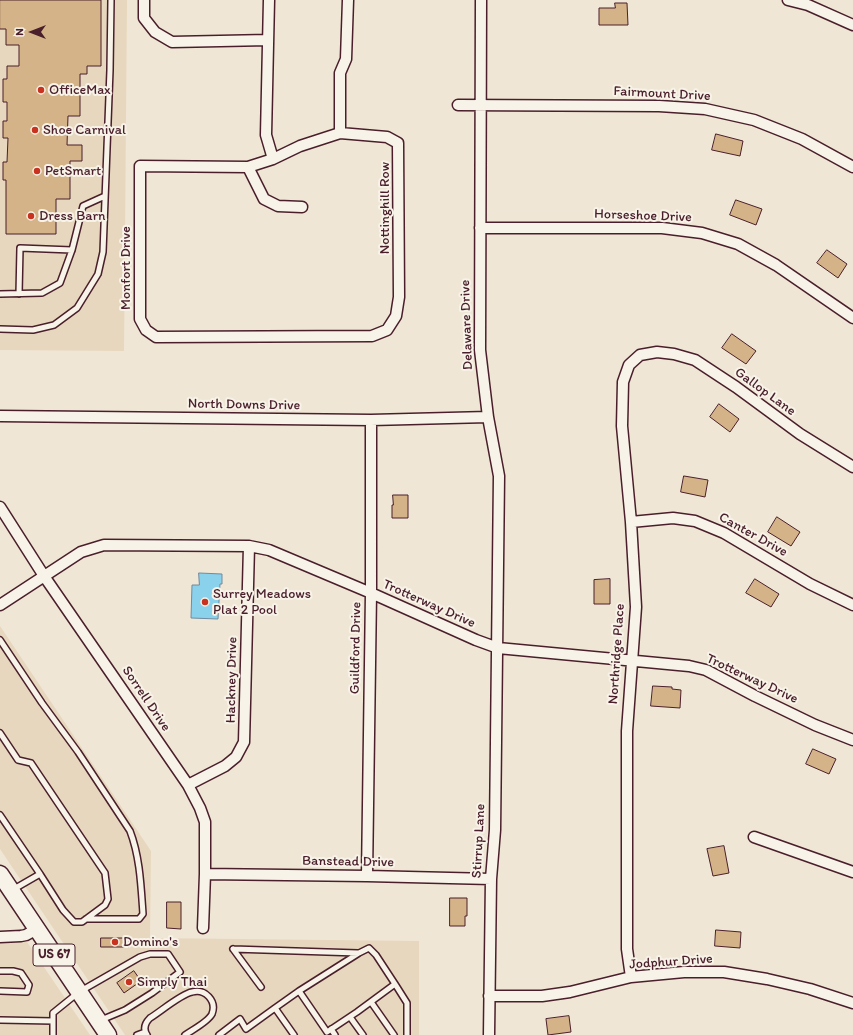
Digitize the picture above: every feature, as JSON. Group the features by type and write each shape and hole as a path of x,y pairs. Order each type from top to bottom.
{"main road":[{"name":"US 67","path":"6,884 108,1035"}],"street":[{"path":"144,0 144,18 155,32 172,42 268,40"},
{"path":"269,0 266,135 273,159"},
{"path":"340,133 340,73 346,58 348,0"},
{"name":"Delaware Drive","path":"481,0 480,350 488,417 499,476 498,648"},
{"path":"788,0 808,5 853,25"},
{"name":"Fairmount Drive","path":"458,104 659,106 705,108 754,120 802,139 853,167"},
{"name":"Nottinghill Row","path":"248,167 273,159 300,146 340,133 387,137 398,143 399,297 396,316 387,330"},
{"name":"Monfort Drive","path":"248,167 140,166 140,319 146,330 156,337 203,337 372,336 387,330"},
{"path":"248,167 264,199 278,206 302,207"},
{"name":"Horseshoe Drive","path":"480,228 662,228 702,233 738,244 776,264 853,318"},
{"name":"Gallop Lane","path":"656,352 674,354 695,360 736,387 800,434 853,467"},
{"name":"Northridge Place","path":"631,977 627,949 626,738 636,607 631,522 622,426 623,382 629,365 640,355 656,352"},
{"name":"North Downs Drive","path":"0,416 371,420 488,417"},
{"name":"Guildford Drive","path":"367,876 371,593 371,420"},
{"name":"Sorrell Drive","path":"0,508 44,576 188,785 200,808 205,822 204,928"},
{"name":"Canter Drive","path":"631,522 673,518 695,521 724,533 810,584 853,605"},
{"name":"Trotterway Drive","path":"0,605 81,552 104,545 249,546 269,550 371,593 476,640 498,648 689,666 706,670 815,725 853,740"},
{"name":"Hackney Drive","path":"188,785 226,766 236,757 244,742 249,546"},
{"name":"Stirrup Lane","path":"489,1035 491,879 496,830 498,648"},
{"path":"754,837 853,872"},
{"name":"Banstead Drive","path":"205,874 491,879"},
{"path":"0,936 21,936 37,929"},
{"name":"Jodphur Drive","path":"489,996 542,996 570,992 631,977 684,972 724,972 803,987 853,1003"}],"lane":[{"path":"0,329 33,330 54,324 77,308 98,274 103,252 110,70 111,0"},
{"path":"0,294 42,293 60,283 72,250 83,206 105,196"},
{"path":"19,294 20,248 72,250"},
{"path":"0,640 42,703 78,752 130,831 134,841 139,867 143,914 139,919 86,918"},
{"path":"0,733 18,760 31,764 105,873 108,899 105,905 82,922 74,922 63,910 0,815"},
{"path":"6,884 40,874"},
{"path":"219,1035 240,1020 246,1029 299,991 369,948 376,955 408,1003 407,1035"},
{"path":"261,988 232,950 359,953"},
{"path":"53,1035 53,1013 79,992 140,958 150,954 168,954 180,972 152,993 125,1010 99,1021"},
{"path":"0,971 22,973 30,986 27,992 0,991"},
{"path":"299,991 327,1032 395,984"},
{"path":"137,1035 146,1033 144,1026 146,1022 183,996 191,992 199,991 206,993 213,1006 212,1014 208,1019 185,1035"},
{"path":"371,1002 394,1035"},
{"path":"275,1008 294,1035"},
{"path":"350,1017 363,1035"},
{"path":"0,1020 53,1021"},
{"path":"331,1029 335,1035"}],"shaded area":[{"path":"0,0 127,0 124,351 0,350"},
{"path":"0,626 151,851 150,938 419,941 419,1035 125,1035 0,849"},
{"path":"0,942 27,942 90,1035 0,1035"}],"water":[{"name":"Surrey Meadows Plat 2 Pool","path":"199,573 222,574 218,619 191,618 192,585 199,585"}],"building":[{"path":"0,0 101,0 101,66 87,66 87,74 80,74 80,116 68,116 67,145 82,145 82,161 70,161 70,199 56,199 56,234 6,234 6,180 3,180 3,162 7,162 8,138 3,138 3,121 7,121 7,102 3,102 3,79 7,79 7,66 19,66 19,45 6,45 6,29 0,29"},
{"path":"615,3 627,3 628,25 599,25 599,8 615,8"},
{"path":"716,134 743,141 740,156 712,150"},
{"path":"736,200 762,209 756,225 730,215"},
{"path":"827,250 847,264 838,278 817,263"},
{"path":"732,334 756,351 746,364 722,348"},
{"path":"719,404 739,419 730,432 710,417"},
{"path":"684,476 708,480 705,497 681,492"},
{"path":"393,495 408,495 408,518 392,518"},
{"path":"777,517 800,532 791,546 768,532"},
{"path":"610,579 610,604 594,604 594,580"},
{"path":"755,579 779,594 771,607 746,593"},
{"path":"653,686 672,687 672,689 681,690 680,708 651,706"},
{"path":"813,749 836,759 829,774 806,764"},
{"path":"724,846 729,873 713,876 707,849"},
{"path":"450,898 467,898 467,916 465,916 465,926 450,926"},
{"path":"167,902 181,902 181,929 167,928"},
{"path":"716,930 741,932 740,948 715,946"},
{"name":"Domino's","path":"101,938 129,938 129,947 101,947"},
{"name":"Simply Thai","path":"134,971 141,981 124,993 117,983"},
{"path":"569,1016 571,1032 548,1035 546,1019"}],"place":[{"name":"OfficeMax","path":"41,90"},
{"name":"Shoe Carnival","path":"35,130"},
{"name":"PetSmart","path":"37,171"},
{"name":"Dress Barn","path":"31,216"},
{"name":"Surrey Meadows Plat 2 Pool","path":"205,602"},
{"name":"Domino's","path":"115,942"},
{"name":"Simply Thai","path":"129,982"}]}
